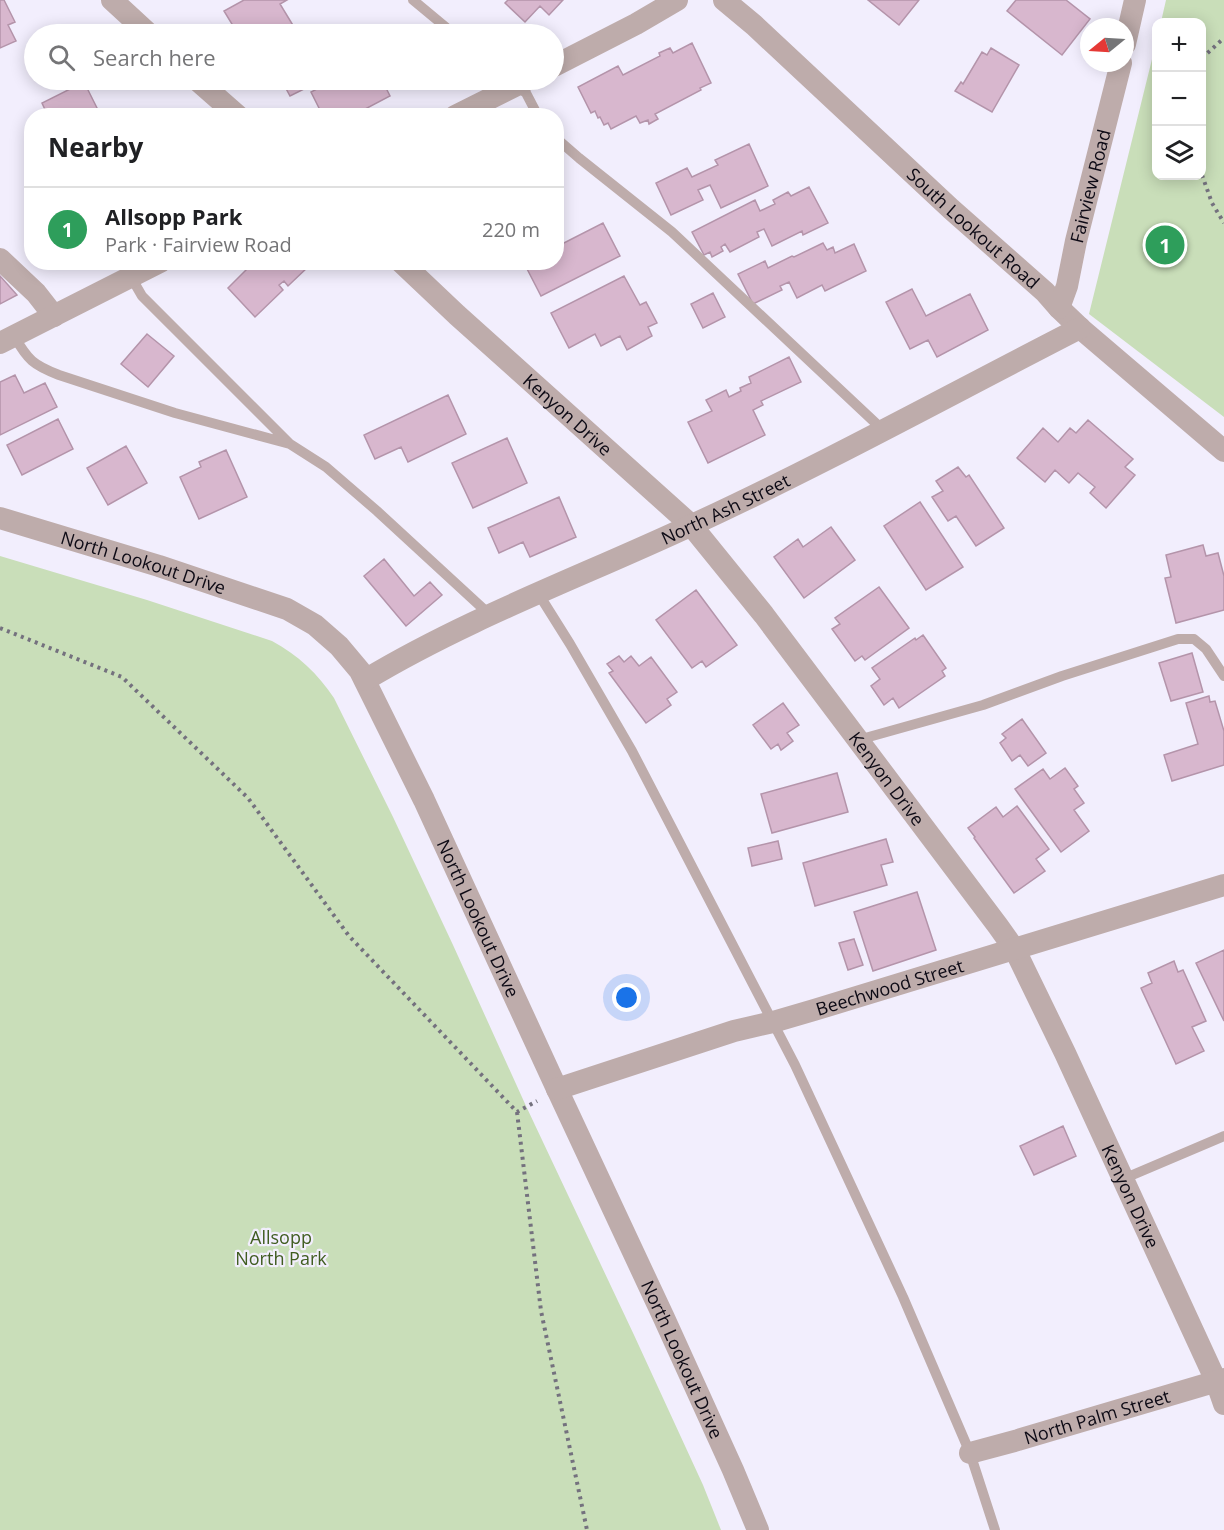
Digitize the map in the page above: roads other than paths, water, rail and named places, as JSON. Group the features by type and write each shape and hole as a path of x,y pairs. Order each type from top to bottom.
{"street":[{"path":"112,0 138,24"},
{"path":"564,61 677,0"},
{"name":"South Lookout Road","path":"724,0 754,25 951,209 1045,292 1080,328 1224,451"},
{"path":"1131,18 1135,0"},
{"name":"Fairview Road","path":"1059,308 1067,285 1119,72"},
{"path":"208,90 229,108"},
{"path":"469,108 501,90"},
{"path":"0,259 36,293 54,316"},
{"path":"7,340 145,270"},
{"name":"Kenyon Drive","path":"409,270 691,525 764,615 998,926 1015,950 1122,1179 1220,1380 1224,1404"},
{"name":"North Ash Street","path":"365,681 391,664 490,615 759,493 1080,328"},
{"name":"North Lookout Drive","path":"0,518 159,566 287,609 315,625 339,646 360,671 424,800 734,1470 758,1530"},
{"name":"Beechwood Street","path":"557,1089 734,1031 773,1022 1015,950 1224,885"},
{"name":"North Palm Street","path":"970,1453 1220,1380"}],"lane":[{"path":"413,0 442,24"},
{"path":"523,90 534,108"},
{"path":"564,145 672,232 883,430"},
{"path":"131,277 142,296 290,444 326,468 377,511 490,615"},
{"path":"7,340 41,368 59,375 176,413 290,444"},
{"path":"538,593 632,751 795,1065 898,1287 970,1453 995,1530"},
{"path":"858,740 982,705 1062,676 1178,639 1194,639 1206,649 1224,676"},
{"path":"1122,1179 1224,1136"}],"place":[{"name":"Allsopp Park","path":"1165,245"}],"park label":[{"name":"Allsopp North Park","path":"281,1247"}]}
